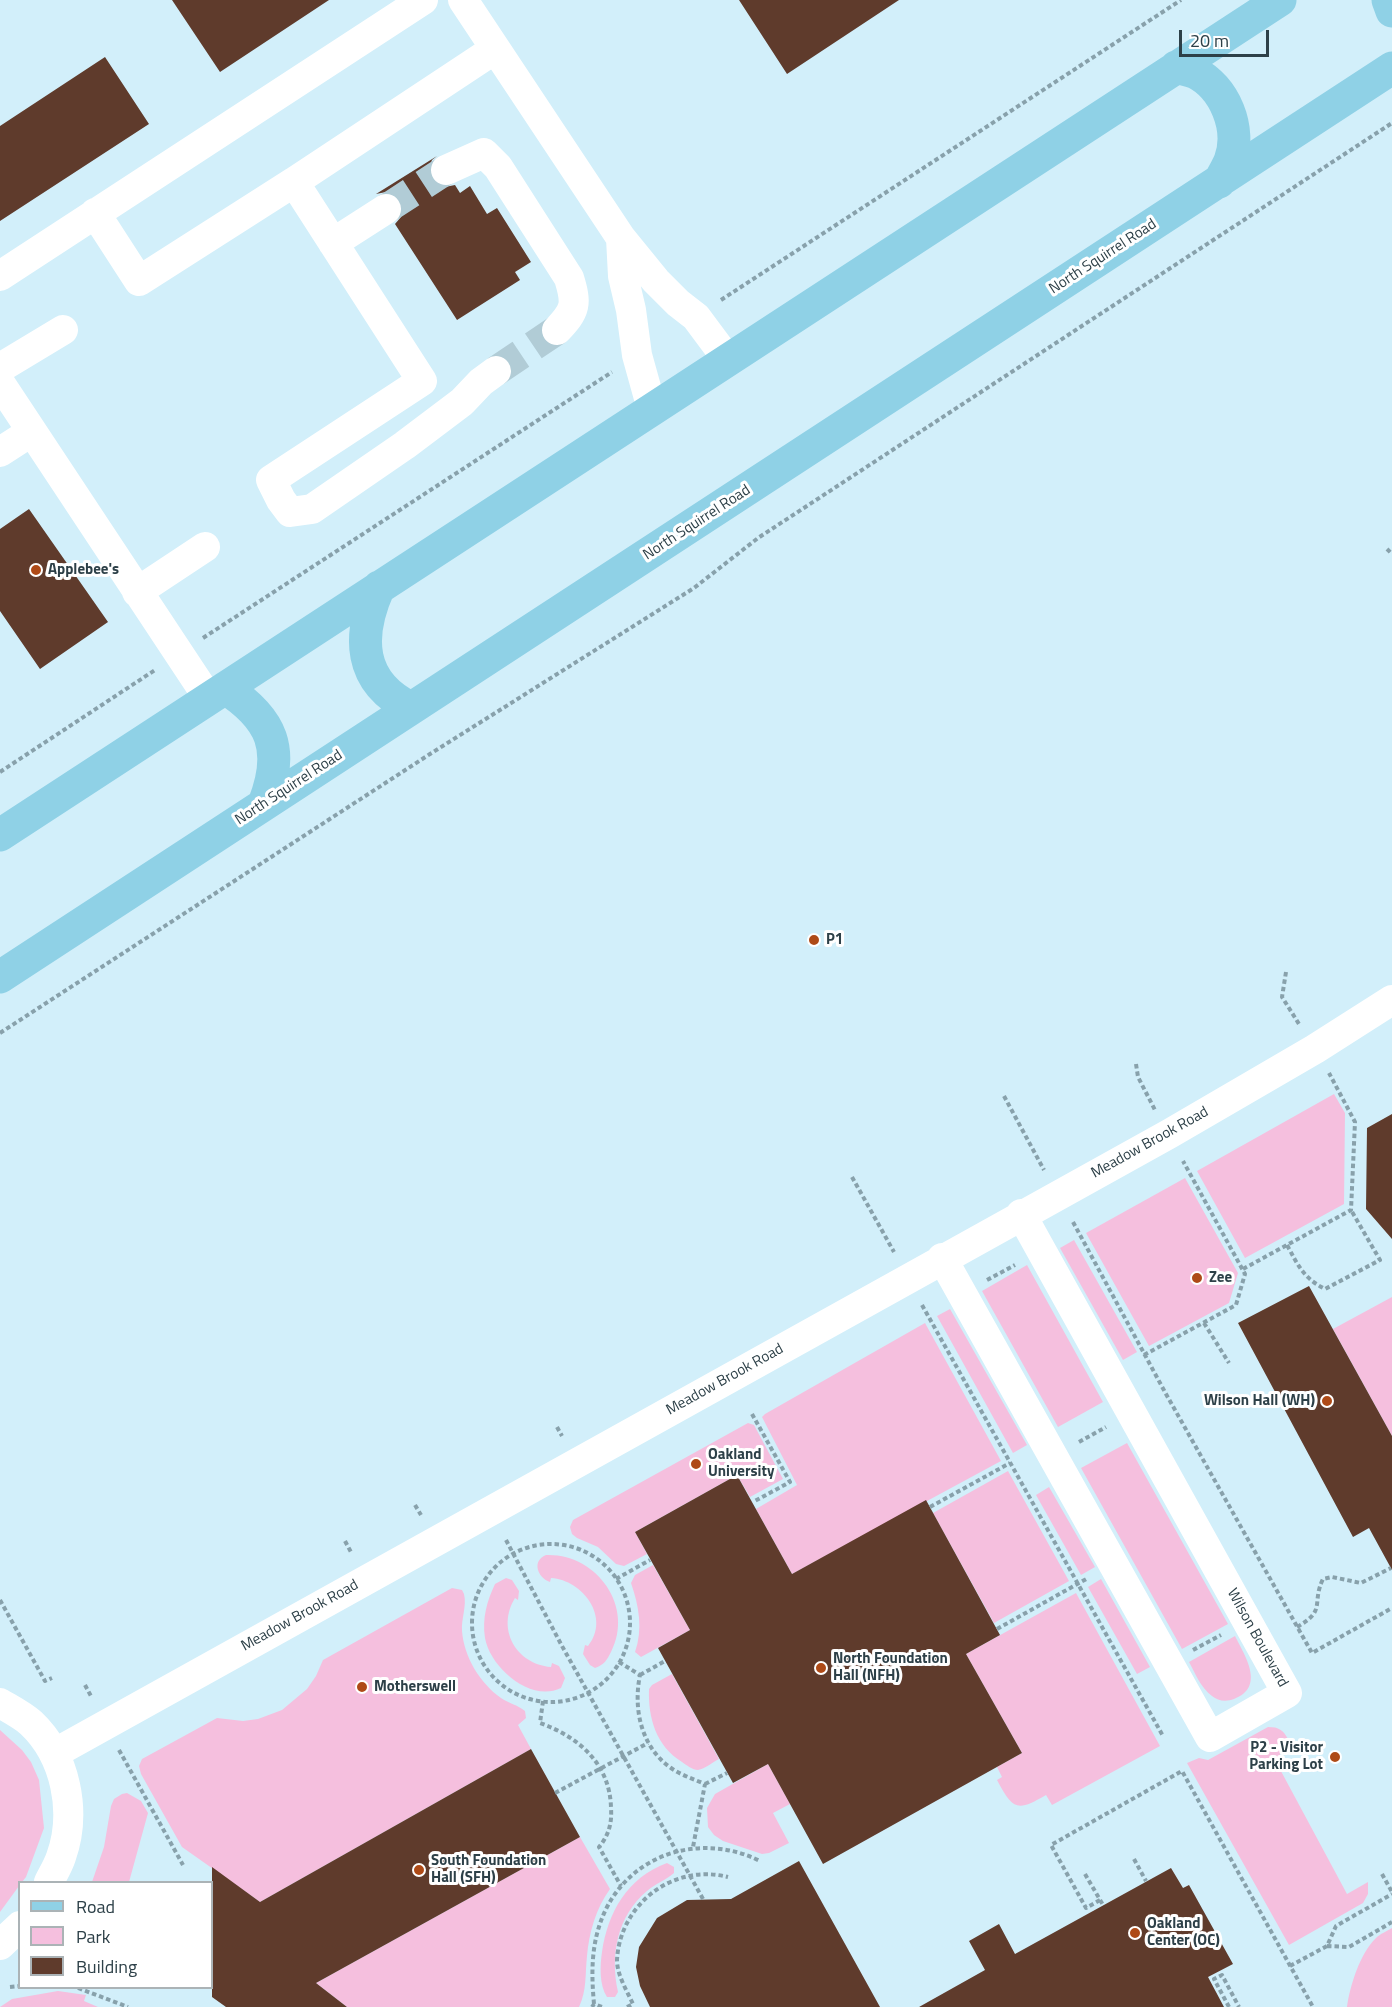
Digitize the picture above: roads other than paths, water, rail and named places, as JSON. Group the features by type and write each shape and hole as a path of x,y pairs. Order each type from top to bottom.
{"main road":[{"path":"0,835 1280,0"},
{"path":"1388,0 1392,11"},
{"path":"1176,67 1195,73 1210,84 1222,97 1231,118 1234,138 1230,160 1219,182"},
{"name":"North Squirrel Road","path":"0,977 1392,68"},
{"path":"379,587 370,606 366,624 365,645 368,664 374,679 384,690 394,700 411,708"},
{"path":"217,694 253,709 265,723 272,741 274,763 272,784 264,804"}],"street":[{"path":"0,276 423,0"},
{"path":"463,0 621,238 656,281 696,317 728,360"},
{"path":"95,213 139,281 495,49"},
{"path":"446,170 484,153 498,167 569,278 575,297 571,316 557,330"},
{"path":"294,182 422,381 271,480 280,500 290,512 312,508 405,445 462,402 481,382 496,371"},
{"path":"333,243 386,209"},
{"path":"621,238 623,276 631,310 637,355 652,409"},
{"path":"0,368 63,330"},
{"path":"0,383 179,654 217,694"},
{"path":"0,452 31,432"},
{"path":"137,592 206,547"},
{"name":"Meadow Brook Road","path":"55,1753 1240,1093 1357,1024 1392,1000"},
{"name":"Wilson Boulevard","path":"942,1258 1210,1737 1287,1693 1021,1214"},
{"path":"0,1703 31,1723 55,1753 65,1780 68,1819 62,1856 50,1881"},
{"path":"0,1945 18,1928"}],"tunnel":[{"path":"386,209 446,170"},
{"path":"496,371 557,330"}],"place":[{"name":"Applebee's","path":"36,570"},
{"name":"P1","path":"814,940"},
{"name":"Zee","path":"1197,1278"},
{"name":"Wilson Hall (WH)","path":"1327,1401"},
{"name":"Oakland University","path":"696,1464"},
{"name":"North Foundation Hall (NFH)","path":"821,1668"},
{"name":"Motherswell","path":"362,1687"},
{"name":"P2 - Visitor Parking Lot","path":"1335,1757"},
{"name":"South Foundation Hall (SFH)","path":"419,1870"},
{"name":"Oakland Center (OC)","path":"1135,1933"}]}
